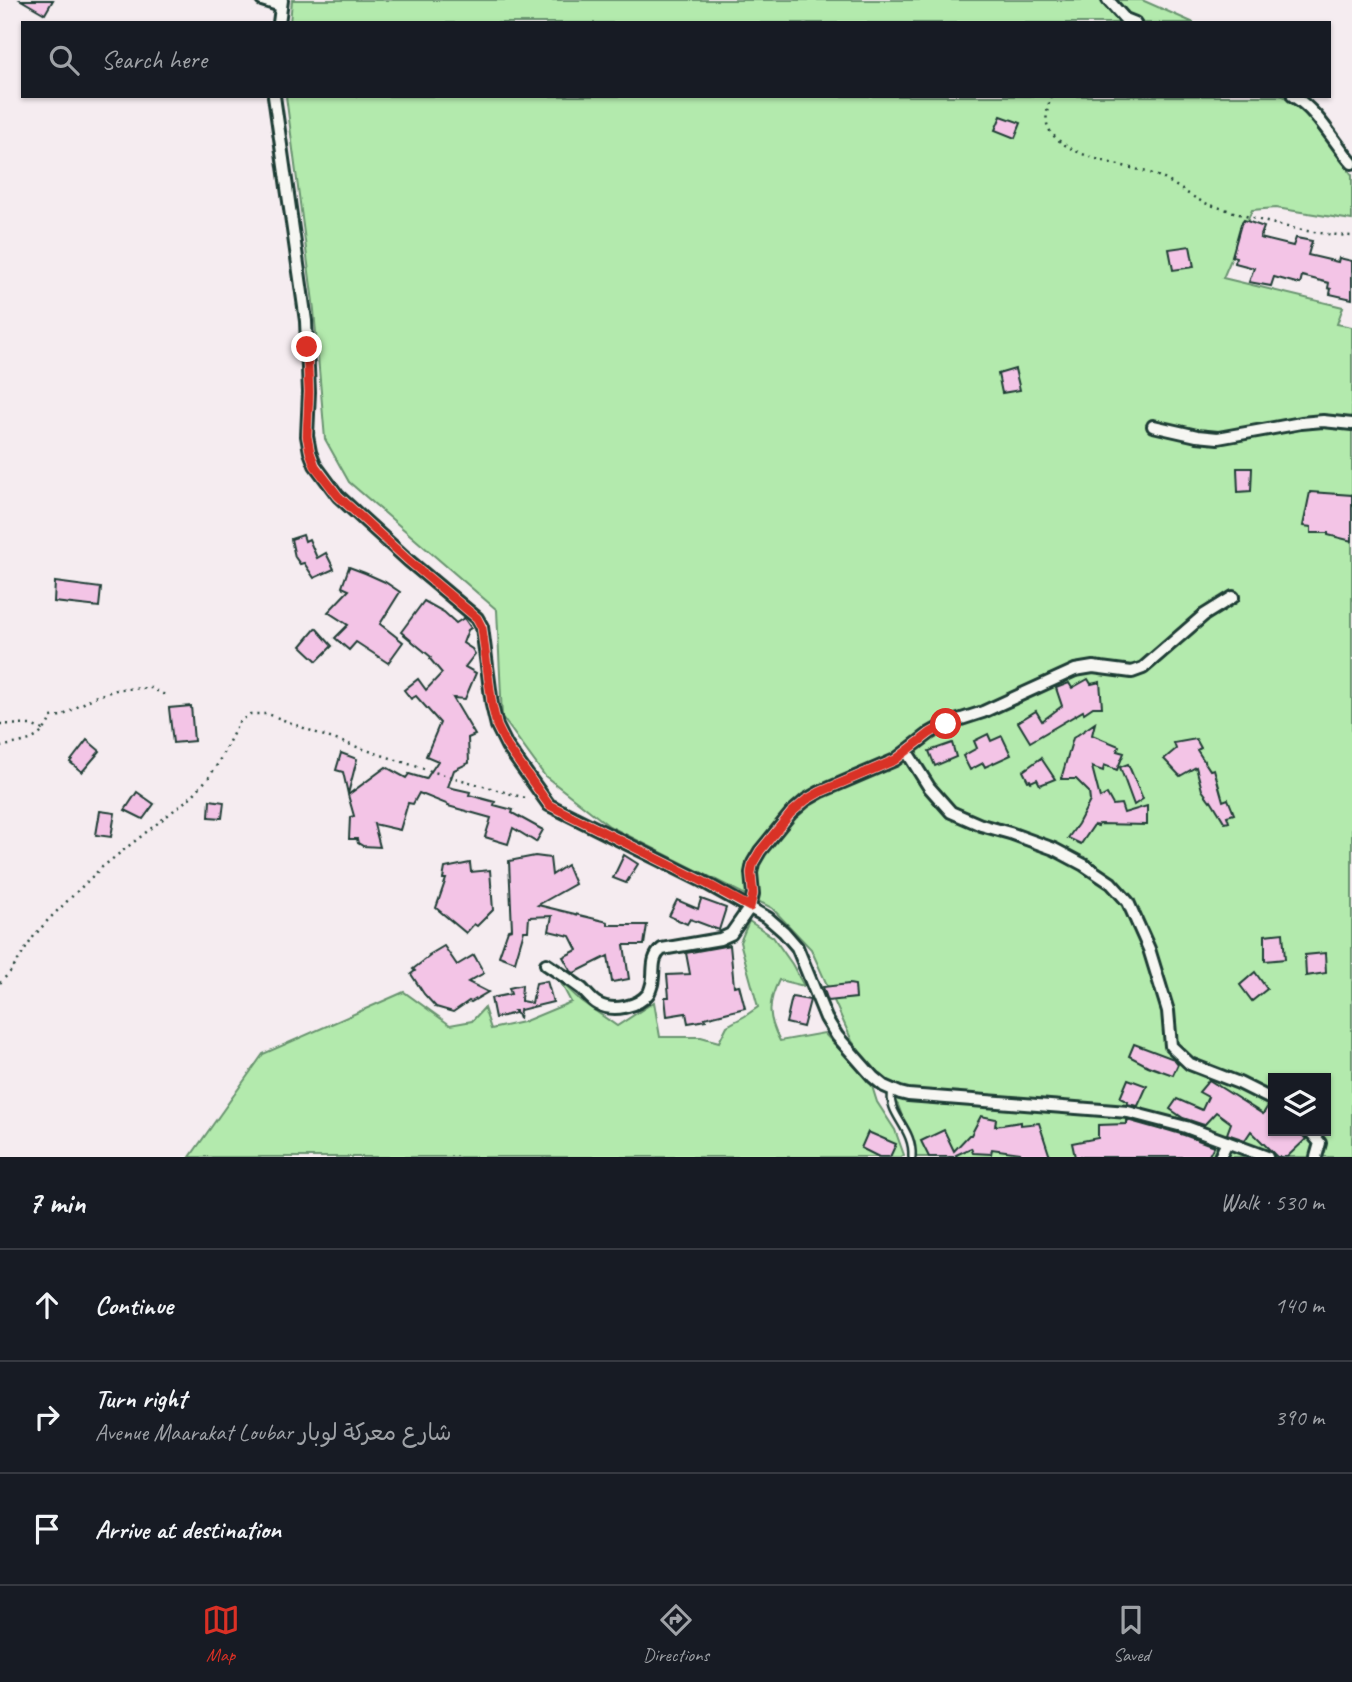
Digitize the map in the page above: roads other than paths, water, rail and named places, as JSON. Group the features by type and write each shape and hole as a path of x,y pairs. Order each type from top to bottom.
{"street":[{"path":"262,0 282,3 279,21"},
{"path":"1108,0 1130,21"},
{"path":"274,98 306,321 309,392 307,436 312,459 338,496 477,618 482,628 497,726 507,746 549,805 700,880 768,918 790,939 802,957 830,1027 873,1077 892,1090 908,1095 1128,1112 1174,1123 1267,1157"},
{"path":"1296,98 1315,115 1352,163"},
{"path":"1153,426 1218,438 1301,423 1324,421 1352,424"},
{"path":"546,964 606,1007 622,1008 637,1003 649,993 656,954 662,950 720,939 731,934 750,907 753,894 753,863 791,813 806,800 882,766 946,724 983,712 1075,670 1093,667 1132,672 1143,668 1205,615 1233,597"},
{"path":"907,752 929,787 951,812 1054,849 1111,883 1128,902 1149,949 1168,1011 1171,1046 1189,1064 1268,1098"},
{"path":"1314,1136 1320,1143 1316,1157"},
{"path":"1220,1157 1227,1142"}],"lane":[{"path":"892,1090 892,1106 909,1134 912,1157"}]}
